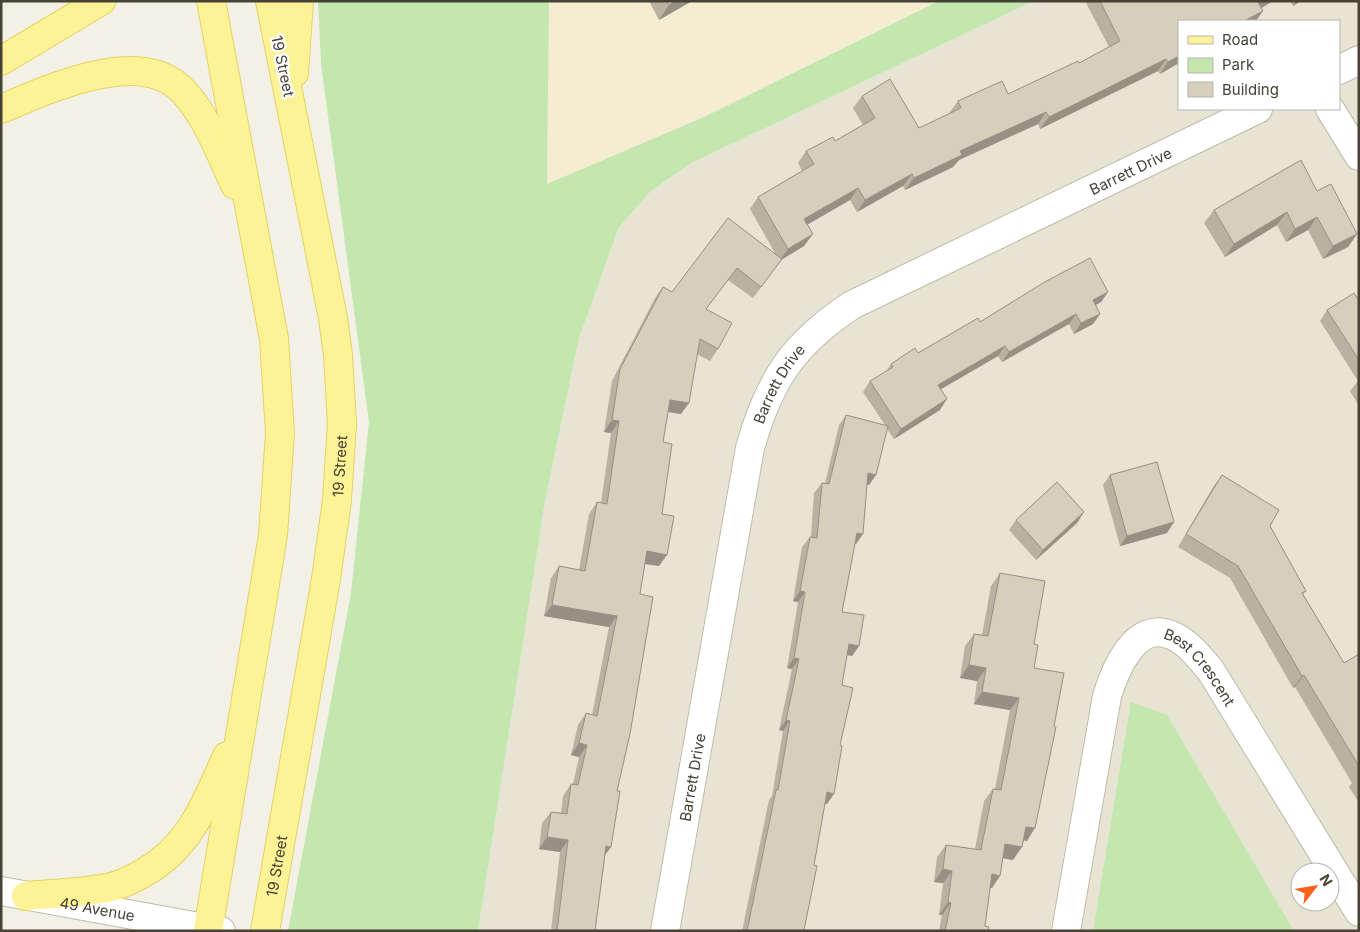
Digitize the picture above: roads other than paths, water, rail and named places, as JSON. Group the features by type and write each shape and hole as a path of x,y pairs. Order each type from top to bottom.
{"main road":[{"path":"1,61 101,1"},
{"path":"211,1 274,339 280,433 273,534 213,930"},
{"name":"19 Street","path":"265,931 326,579 337,500 342,424 338,355 333,318 270,1"},
{"path":"292,107 299,1"},
{"path":"1,109 44,92 99,74 128,71 152,73 172,81 192,102 208,127 251,220"},
{"path":"14,893 106,888 137,877 174,851 200,818 244,718"}],"street":[{"path":"1340,70 1359,60"},
{"name":"Barrett Drive","path":"665,931 750,448 767,397 781,371 798,347 824,323 852,305 1256,110"},
{"path":"1331,110 1359,156"},
{"name":"Best Crescent","path":"1066,931 1106,696 1113,674 1123,657 1137,642 1155,632 1171,635 1182,642 1211,671 1359,912"},
{"name":"49 Avenue","path":"14,893 213,930"}]}
